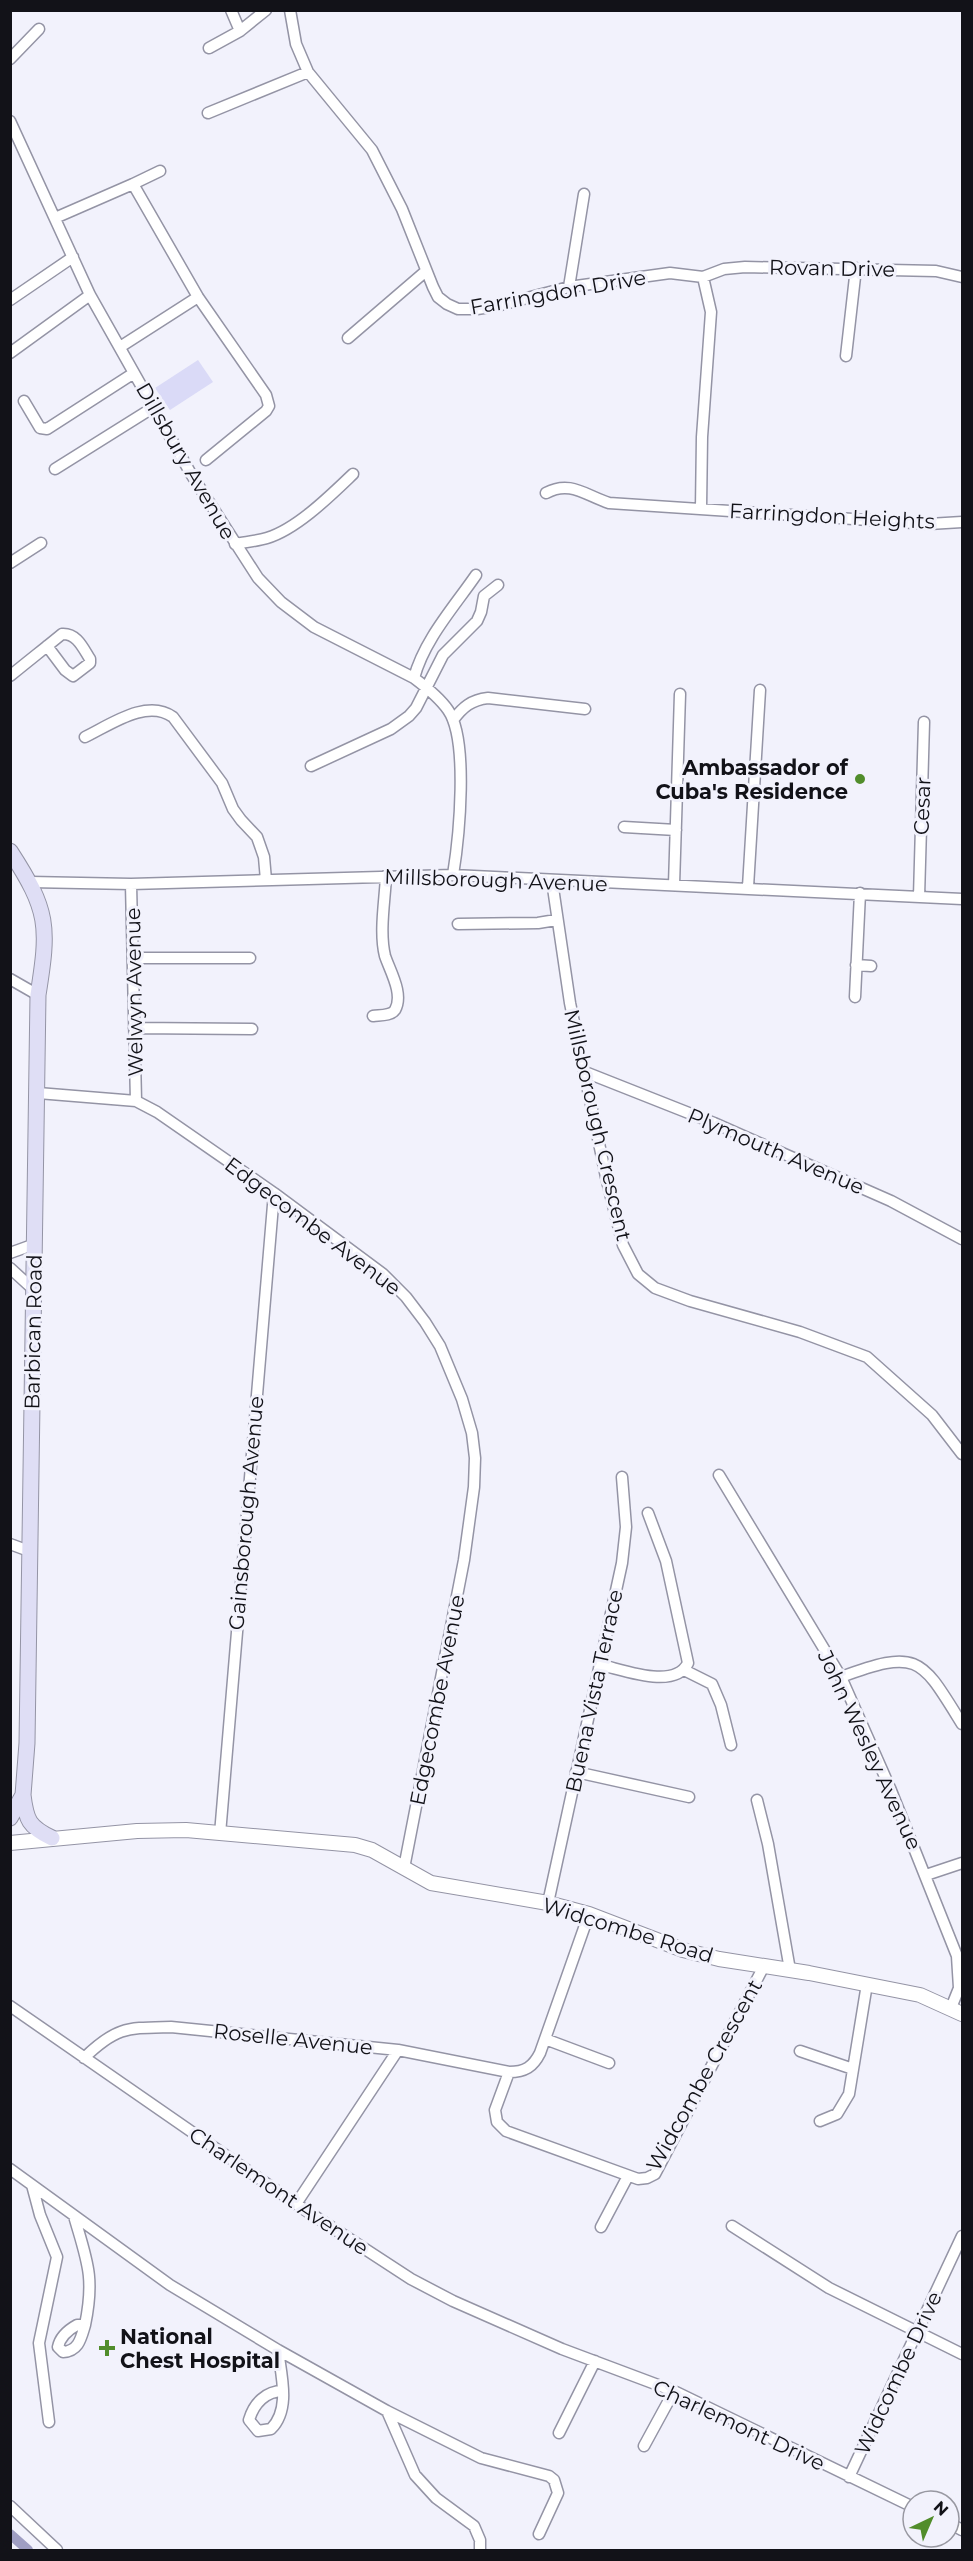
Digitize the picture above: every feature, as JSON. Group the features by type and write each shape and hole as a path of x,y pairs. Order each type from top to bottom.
{"main road":[{"name":"Barbican Road","path":"10,851 30,882 39,902 45,928 46,947 38,995 27,1743 23,1795 10,1818"},
{"path":"23,1795 25,1812 31,1825 52,1838"}],"street":[{"path":"231,10 240,31"},
{"path":"209,48 240,31 266,10"},
{"name":"Farringdon Drive","path":"290,10 296,44 308,72 372,150 402,209 438,297 458,309 497,306 569,287 670,273 703,278"},
{"path":"10,59 39,29"},
{"path":"208,113 308,72"},
{"name":"Dillsbury Avenue","path":"10,120 15,138 90,295 235,544 258,579 281,602 314,627 414,678 448,710 458,738 460,797 453,875"},
{"path":"55,218 160,171"},
{"path":"133,184 198,297 269,401 269,406 261,416 206,460"},
{"path":"569,287 584,194"},
{"path":"10,300 73,257"},
{"name":"Rovan Drive","path":"703,278 724,269 745,267 936,271 963,277"},
{"path":"846,356 856,268"},
{"path":"348,338 426,271"},
{"path":"701,508 702,437 711,312 703,278"},
{"path":"10,353 90,295"},
{"path":"120,347 198,297"},
{"path":"24,401 40,428 47,429 134,373"},
{"path":"55,469 154,407"},
{"path":"235,544 268,538 282,530 322,504 353,474"},
{"name":"Farringdon Heights","path":"546,493 558,487 571,487 609,503 929,524 963,522"},
{"path":"10,563 41,543"},
{"path":"414,678 418,662 429,643 476,575"},
{"path":"312,766 400,723 416,708 443,655 477,621 482,612 484,596 498,585"},
{"path":"10,676 47,646"},
{"path":"748,887 760,690"},
{"path":"674,885 680,694"},
{"path":"453,720 462,708 476,699 488,698 585,709"},
{"path":"85,736 144,710 164,711 173,717 222,783 233,808 256,837 264,857 266,880"},
{"name":"Cesar","path":"919,893 924,722"},
{"path":"624,827 676,830"},
{"name":"Millsborough Avenue","path":"30,882 132,884 453,875 860,893 919,893 963,899"},
{"path":"373,1016 390,1014 395,1010 397,1000 396,985 384,953 386,876"},
{"name":"Millsborough Crescent","path":"552,881 570,1003 585,1072 623,1245 638,1274 656,1288 690,1302 800,1332 867,1357 932,1415 963,1454"},
{"name":"Welwyn Avenue","path":"132,884 136,1101"},
{"path":"855,997 861,979 856,965 860,893"},
{"path":"458,924 556,920"},
{"path":"133,958 250,958"},
{"path":"856,965 871,966"},
{"path":"10,979 38,995"},
{"path":"134,1028 252,1029"},
{"name":"Plymouth Avenue","path":"585,1072 714,1123 881,1196 963,1239"},
{"name":"Edgecombe Avenue","path":"38,1093 136,1101 274,1193 383,1274 406,1297 440,1346 462,1398 472,1433 475,1458 474,1487 464,1560 404,1868"},
{"name":"Gainsborough Avenue","path":"220,1834 274,1193"},
{"path":"10,1253 35,1244"},
{"path":"10,1268 34,1290"},
{"name":"John Wesley Avenue","path":"720,1475 841,1677 926,1875 957,1956 959,1988 957,2011"},
{"name":"Buena Vista Terrace","path":"548,1903 601,1665 625,1542 622,1477"},
{"path":"601,1665 655,1677 674,1676 684,1670 688,1663 680,1617 666,1561 648,1513"},
{"path":"10,1544 29,1551"},
{"path":"841,1677 878,1663 892,1661 917,1665 933,1677 963,1724"},
{"path":"684,1670 712,1684 721,1705 732,1745"},
{"path":"576,1772 689,1797"},
{"path":"757,1800 768,1844 790,1970"},
{"name":"Widcombe Road","path":"10,1843 137,1831 186,1830 355,1845 372,1850 431,1883 548,1903 589,1914 683,1950 920,1995 957,2011"},
{"path":"926,1875 963,1863"},
{"path":"508,2072 521,2072 530,2067 540,2053 589,1914"},
{"name":"Widcombe Crescent","path":"508,2072 495,2110 495,2116 506,2131 628,2176 638,2179 647,2178 655,2174 764,1966"},
{"path":"820,2121 831,2119 843,2108 849,2094 867,1984"},
{"name":"Charlemont Avenue","path":"10,2006 296,2204 411,2279 453,2301 562,2349"},
{"name":"Roselle Avenue","path":"84,2058 104,2038 118,2032 140,2028 171,2027 398,2050 508,2072"},
{"path":"545,2039 609,2063"},
{"path":"296,2204 398,2050"},
{"path":"800,2051 853,2069"},
{"path":"10,2169 170,2285 278,2350 387,2411 481,2458 549,2476 554,2480 558,2493 539,2534"},
{"path":"601,2227 628,2176"},
{"path":"32,2185 40,2215 57,2257 39,2343 49,2422"},
{"path":"74,2216 90,2271 90,2303 85,2325"},
{"path":"732,2226 829,2288 963,2354"},
{"name":"Widcombe Drive","path":"849,2477 963,2236"},
{"name":"Charlemont Drive","path":"562,2349 674,2391 901,2501"},
{"path":"278,2350 283,2391"},
{"path":"559,2433 595,2361"},
{"path":"644,2446 674,2391"},
{"path":"387,2411 415,2475 436,2498 474,2526 480,2540 480,2550"},
{"path":"10,2506 57,2550"}],"shaded area":[{"path":"198,360 213,382 170,410 155,388"}],"waterway":[{"path":"10,2534 28,2550"}],"place":[{"name":"Ambassador of Cuba's Residence","path":"860,779"},
{"name":"National Chest Hospital","path":"107,2348"}]}
